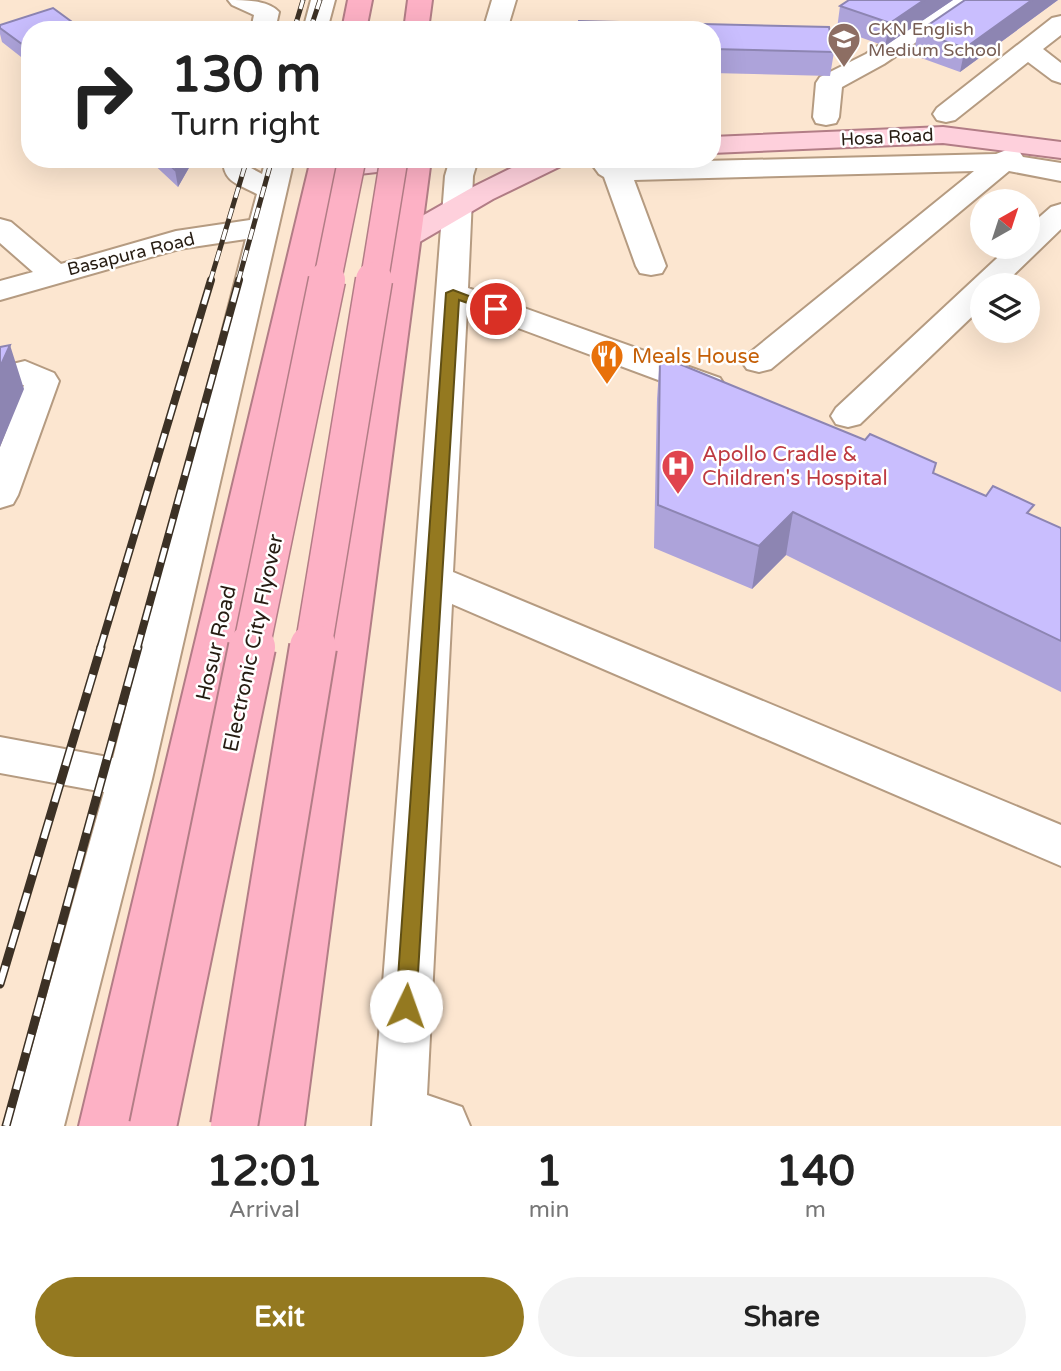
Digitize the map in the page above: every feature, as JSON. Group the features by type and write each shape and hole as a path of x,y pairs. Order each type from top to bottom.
{"highway":[{"path":"356,21 360,0"},
{"path":"418,21 421,0"},
{"path":"437,21 440,0"},
{"name":"Hosur Road","path":"106,1126 333,168"},
{"name":"Electronic City Flyover","path":"153,1126 333,168"},
{"path":"234,1126 393,168"},
{"path":"277,1126 417,168"}],"main road":[{"name":"Hosa Road","path":"721,119 946,114 1061,130"},
{"name":"Hosa Road","path":"721,145 943,135 1013,154 1061,150"},
{"path":"405,238 535,168"}],"street":[{"path":"240,0 264,9 267,12 265,21"},
{"path":"317,21 323,0"},
{"path":"498,21 504,0"},
{"path":"826,117 829,83 875,59 962,0"},
{"path":"946,114 1061,23"},
{"path":"1028,50 1061,75"},
{"path":"759,362 1013,154"},
{"path":"721,162 1013,154 1061,172"},
{"path":"237,168 237,172 273,191"},
{"path":"37,1126 131,779 279,168"},
{"path":"414,1122 432,579 461,168"},
{"path":"611,168 651,266"},
{"path":"1040,233 1061,213"},
{"name":"Basapura Road","path":"0,291 176,240 265,227"},
{"path":"0,229 54,274"},
{"path":"998,273 1013,259"},
{"path":"453,293 732,394"},
{"path":"843,431 970,301"},
{"path":"0,378 25,372 42,381 0,495"},
{"path":"432,579 1061,846"},
{"path":"0,755 131,779"}],"building":[{"path":"849,0 924,0 890,23 840,6"},
{"path":"965,0 1032,0 965,48 918,32"},
{"path":"53,8 71,21 21,21 21,43 0,28 0,25"},
{"path":"721,24 829,27 834,52 721,49"},
{"path":"10,345 0,367 0,347"},
{"path":"660,356 865,440 870,434 936,463 933,473 986,496 993,486 1034,505 1027,513 1061,528 1061,641 793,512 759,546 658,505"}],"railway":[{"path":"297,21 303,0"},
{"path":"313,21 320,0"},
{"path":"210,282 244,168"},
{"path":"238,282 270,168"},
{"path":"100,649 211,280"},
{"path":"137,649 239,280"},
{"path":"0,984 101,647"},
{"path":"6,1126 138,647"}],"place":[{"name":"CKN English Medium School","path":"844,69"},
{"name":"Meals House","path":"607,386"},
{"name":"Apollo Cradle & Children's Hospital","path":"678,496"}],"route":[{"path":"406,1006 428,632 453,293 496,309"}]}
